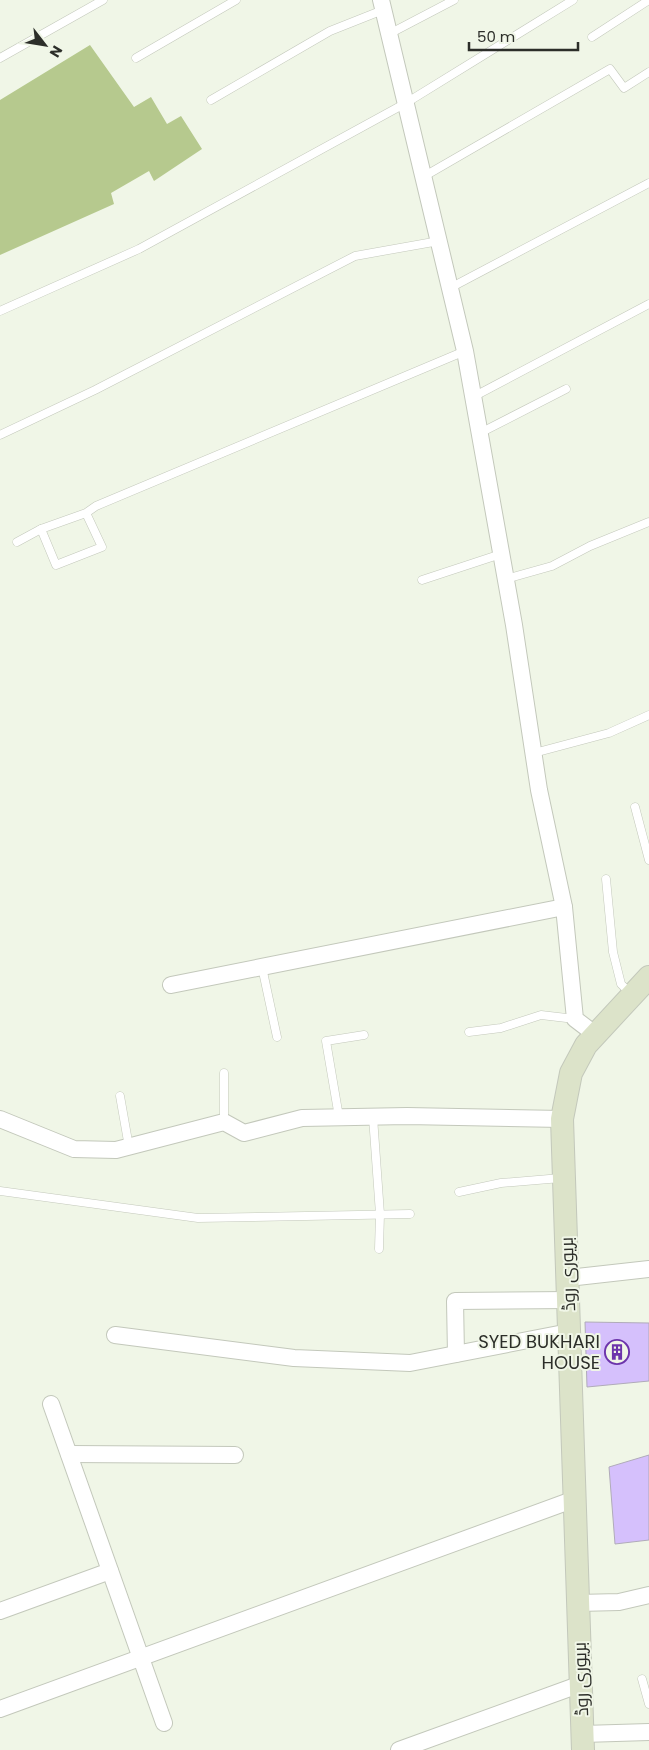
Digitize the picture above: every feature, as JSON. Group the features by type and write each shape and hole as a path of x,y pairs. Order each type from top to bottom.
{"main road":[{"name":"بریوری روڈ","path":"583,1742 562,1118 572,1073 586,1045 649,978"}],"street":[{"path":"382,5 465,351 474,397 506,579 539,790 564,907 575,1019 596,1035"},
{"path":"172,985 564,907"},
{"path":"0,1119 74,1149 116,1150 224,1122 244,1133 302,1118 562,1118"},
{"path":"456,1354 455,1301 568,1289 649,1269"},
{"path":"115,1336 294,1358 410,1363 570,1332"},
{"path":"51,1404 164,1723"},
{"path":"69,1454 235,1455"},
{"path":"0,1709 575,1499"},
{"path":"0,1611 110,1571"},
{"path":"578,1603 619,1602 649,1595"},
{"path":"400,1750 581,1684"},
{"path":"583,1742 649,1732"}],"lane":[{"path":"0,58 103,0"},
{"path":"136,58 236,0"},
{"path":"389,34 454,0"},
{"path":"0,311 139,249 406,103 573,0"},
{"path":"592,36 649,0"},
{"path":"211,100 330,31 382,5"},
{"path":"423,177 610,70 624,88 649,72"},
{"path":"450,288 649,183"},
{"path":"0,436 96,390 355,256 439,241"},
{"path":"474,397 649,304"},
{"path":"17,542 41,529 86,513 96,506 465,351"},
{"path":"480,433 566,389"},
{"path":"41,529 56,565 102,547 86,513"},
{"path":"506,579 552,566 590,546 649,522"},
{"path":"422,580 501,554"},
{"path":"534,753 609,733 649,715"},
{"path":"634,807 649,860"},
{"path":"606,879 613,952 621,984 632,996"},
{"path":"262,967 277,1037"},
{"path":"469,1032 501,1028 541,1015 575,1019"},
{"path":"339,1118 326,1041 364,1035"},
{"path":"224,1072 224,1122"},
{"path":"120,1096 128,1147"},
{"path":"373,1117 380,1214 378,1249"},
{"path":"459,1192 501,1183 564,1178"},
{"path":"0,1191 198,1218 410,1214"},
{"path":"642,1679 649,1704"}],"green space":[{"path":"90,45 134,107 151,97 167,124 181,116 202,149 154,181 149,171 111,193 114,204 0,255 0,100"}],"building":[{"name":"SYED BUKHARI HOUSE","path":"585,1322 649,1323 649,1381 587,1387"},
{"path":"649,1455 649,1540 615,1544 609,1467"}],"place":[{"name":"SYED BUKHARI HOUSE","path":"617,1352"}]}
